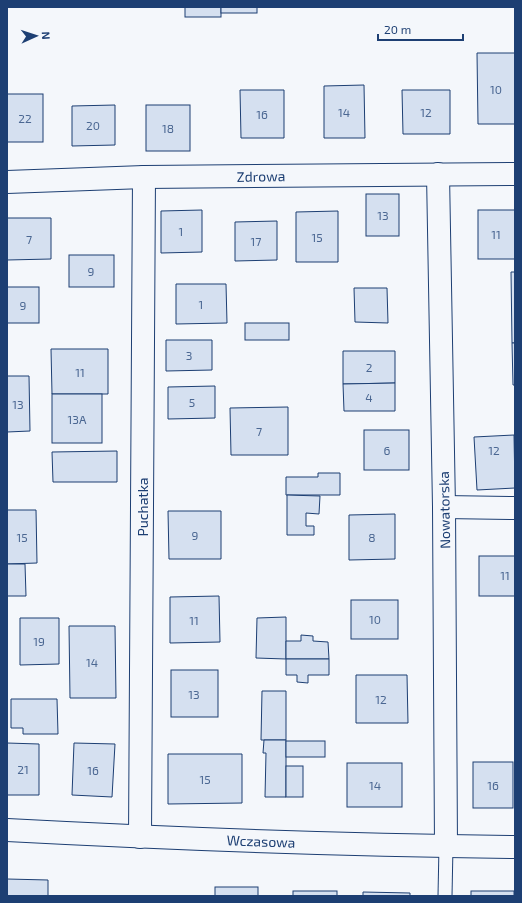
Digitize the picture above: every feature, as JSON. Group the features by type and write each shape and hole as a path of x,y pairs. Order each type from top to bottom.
{"street":[{"name":"Nowatorska","path":"438,174 444,507 446,846"},
{"name":"Zdrowa","path":"7,182 144,177 515,174"},
{"name":"Puchatka","path":"140,837 144,177"},
{"path":"444,507 515,508"},
{"name":"Wczasowa","path":"7,830 140,837 515,847"}],"lane":[{"path":"445,896 446,846"}],"building":[{"path":"185,7 221,7 221,17 185,17"},
{"path":"221,7 257,7 257,13 221,13"},
{"path":"477,53 515,53 515,124 478,124"},
{"path":"364,85 365,138 324,138 324,86"},
{"path":"240,90 284,90 284,138 241,138"},
{"path":"402,90 450,90 450,134 403,134"},
{"path":"7,94 43,94 43,142 7,142"},
{"path":"115,105 115,145 72,146 72,106"},
{"path":"146,105 190,105 190,151 146,151"},
{"path":"366,194 399,194 399,236 366,236"},
{"path":"202,210 202,252 161,253 161,211"},
{"path":"478,210 515,210 515,259 478,259"},
{"path":"338,211 338,262 296,262 296,212"},
{"path":"7,218 51,218 51,259 7,260"},
{"path":"277,221 277,260 235,261 235,222"},
{"path":"69,255 114,255 114,287 69,287"},
{"path":"511,272 515,272 515,343 512,343"},
{"path":"176,284 226,284 227,323 176,324"},
{"path":"7,287 39,287 39,323 7,323"},
{"path":"354,288 387,288 388,323 355,322"},
{"path":"245,323 289,323 289,340 245,340"},
{"path":"166,340 212,340 212,370 166,371"},
{"path":"512,343 515,343 515,385 513,385"},
{"path":"51,349 108,349 108,394 52,394"},
{"path":"343,351 395,351 395,383 343,384"},
{"path":"7,376 29,376 30,431 7,432"},
{"path":"395,383 395,411 344,411 343,384"},
{"path":"215,386 215,418 168,419 168,387"},
{"path":"52,394 102,394 102,443 52,443"},
{"path":"288,407 288,455 231,455 230,408"},
{"path":"364,430 409,430 409,470 364,470"},
{"path":"514,435 515,488 477,490 474,437"},
{"path":"117,451 117,482 53,482 52,452"},
{"path":"318,473 340,473 340,495 286,495 286,477 318,477"},
{"path":"287,495 320,496 319,514 306,513 306,526 314,526 314,535 287,535"},
{"path":"7,510 36,510 37,563 7,564"},
{"path":"168,511 221,511 221,559 169,559"},
{"path":"395,514 395,559 349,560 349,515"},
{"path":"479,556 515,556 515,596 479,596"},
{"path":"7,564 25,564 26,596 7,596"},
{"path":"219,596 220,642 170,643 170,597"},
{"path":"351,600 398,600 398,639 351,639"},
{"path":"286,617 286,659 256,658 257,618"},
{"path":"20,618 59,618 59,664 20,665"},
{"path":"69,626 115,626 116,698 70,698"},
{"path":"301,635 313,636 313,641 328,642 329,659 286,659 286,641 301,641"},
{"path":"286,659 329,659 329,675 308,675 308,683 297,682 297,675 286,675"},
{"path":"171,670 218,670 218,717 171,717"},
{"path":"356,675 407,675 408,723 356,723"},
{"path":"262,691 286,691 286,740 261,740"},
{"path":"11,699 57,699 58,734 23,734 23,728 11,728"},
{"path":"264,740 286,740 286,797 265,797 266,753 263,753"},
{"path":"286,741 325,741 325,757 286,757"},
{"path":"7,743 39,744 39,795 7,795"},
{"path":"74,743 115,744 112,797 72,795"},
{"path":"168,754 242,754 242,803 168,804"},
{"path":"473,762 513,762 513,808 473,808"},
{"path":"347,763 402,763 402,807 347,807"},
{"path":"286,766 303,766 303,797 286,797"},
{"path":"7,879 48,880 48,896 7,896"},
{"path":"215,887 258,887 258,896 215,896"},
{"path":"293,891 337,891 337,896 293,896"},
{"path":"471,891 514,891 514,896 471,896"},
{"path":"363,892 410,893 410,896 363,896"}]}
